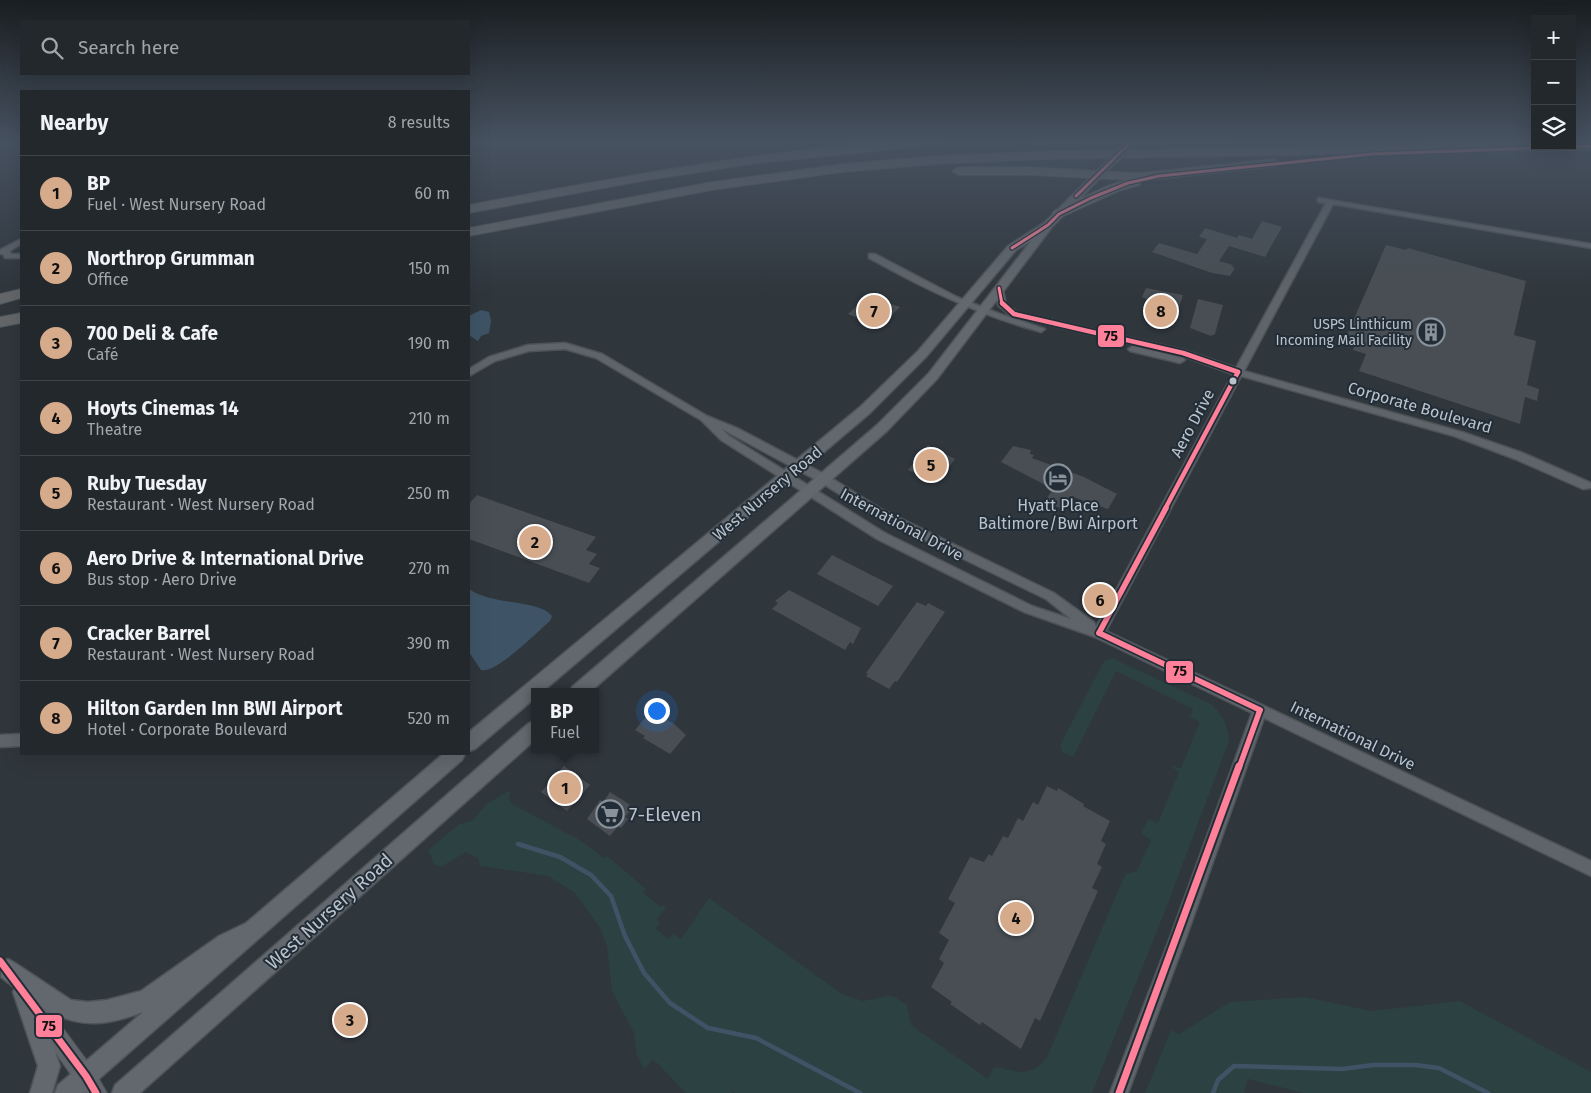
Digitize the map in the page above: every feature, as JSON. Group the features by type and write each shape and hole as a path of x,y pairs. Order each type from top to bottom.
{"highway":[{"path":"470,209 564,192"},
{"path":"470,232 680,192"},
{"path":"670,194 685,192"},
{"path":"1070,192 1071,202"},
{"path":"1059,214 1106,192"},
{"path":"0,297 20,293"},
{"path":"0,322 20,318"}],"main road":[{"name":"West Nursery Road","path":"583,688 909,402 933,376 1048,225 1081,192"},
{"name":"West Nursery Road","path":"536,688 786,478 892,385 1012,248 1048,225"},
{"path":"983,310 980,300 1015,258 1012,248"},
{"name":"West Nursery Road","path":"470,743 531,692"},
{"name":"West Nursery Road","path":"123,1093 531,733"},
{"name":"West Nursery Road","path":"66,1093 91,1084 260,926 455,755"},
{"path":"4,965 68,1010 96,1012 128,1008 154,998 222,943 260,926"},
{"path":"24,992 49,1066 41,1093"}],"street":[{"path":"1320,200 1591,246"},
{"name":"Aero Drive","path":"1099,633 1330,202"},
{"path":"20,242 3,252 8,256 20,256"},
{"name":"Corporate Boulevard","path":"872,256 922,283 1015,323 1238,372 1458,434 1590,485"},
{"name":"Corporate Boulevard","path":"999,288 999,300 1002,305 1014,314 1184,353 1238,372"},
{"name":"International Drive","path":"470,372 492,359 528,348 548,345 582,349 599,356 704,418 735,431 824,478 877,512 1050,596 1099,633"},
{"name":"International Drive","path":"704,418 725,438 808,492 881,536 1020,605 1099,633 1591,868"},
{"path":"1119,1093 1179,935 1260,710"},
{"path":"0,741 20,740"},
{"path":"4,965 91,1084"}],"green space":[{"path":"1112,658 1211,704 1224,720 1228,730 1229,741 1167,906 1092,1093 735,1093 734,1091 732,1093 686,1093 653,1059 644,1069 637,1055 634,1033 612,991 607,946 600,928 575,893 548,876 480,866 478,858 466,852 441,867 434,864 428,850 459,824 472,821 487,804 510,790 509,800 512,804 578,839 604,858 607,856 646,889 643,893 661,907 663,905 666,908 657,919 660,923 655,928 668,939 673,933 681,939 709,898 842,994 863,1001 888,996 895,997 907,1005 911,1025 988,1079 994,1067 1022,1072 1028,1071 1034,1069 1047,1057 1124,877 1126,874 1137,871 1151,840 1141,834 1148,819 1158,823 1179,772 1170,766 1181,768 1200,722 1190,717 1193,709 1116,671 1073,757 1062,752 1060,745 1104,661"},
{"path":"1305,997 1371,1011 1460,1001 1591,1072 1591,1093 1304,1093 1248,1079 1244,1093 1145,1093 1171,1030 1179,1034 1230,1002"}],"water":[{"path":"481,310 489,312 491,321 489,333 481,336 478,341 470,336 470,316"},
{"path":"470,590 490,598 536,607 552,616 550,621 506,659 496,666 481,670 470,654"}],"building":[{"path":"1262,221 1282,227 1265,257 1229,246 1219,261 1233,265 1232,267 1235,268 1230,276 1212,273 1152,252 1159,243 1197,254 1207,239 1199,237 1205,228 1237,238 1239,235 1252,239"},
{"name":"USPS Linthicum Incoming Mail Facility","path":"1386,245 1406,250 1408,248 1526,281 1514,335 1536,341 1527,385 1539,389 1537,401 1525,397 1520,424 1359,371 1366,354 1353,350 1355,345 1344,342"},
{"path":"1146,288 1183,295 1175,319 1167,318 1163,328 1150,324 1154,315 1146,311 1150,301 1142,297"},
{"path":"868,296 900,307 880,327 848,314"},
{"path":"1198,299 1223,305 1215,334 1211,336 1190,328"},
{"path":"928,445 955,459 937,483 908,470"},
{"name":"Hyatt Place Baltimore/Bwi Airport","path":"1013,446 1031,450 1030,454 1034,455 1032,458 1084,477 1117,494 1108,509 1070,496 1062,509 1045,501 1053,489 1001,462"},
{"path":"477,495 596,537 586,550 597,554 589,564 600,568 589,583 470,539 470,503"},
{"path":"832,555 893,586 878,606 817,574"},
{"path":"789,590 861,628 853,644 850,642 845,650 772,609 778,603 775,601"},
{"path":"917,602 926,606 928,603 945,612 897,682 895,681 889,689 866,676 868,674 866,673"},
{"path":"650,712 673,723 686,735 670,754 643,738 645,736 635,730"},
{"path":"564,766 590,785 567,811 541,792"},
{"path":"1047,786 1057,791 1058,788 1084,804 1083,806 1110,821 1101,841 1106,844 1097,864 1102,867 1092,888 1098,891 1040,1021 1035,1018 1021,1049 982,1022 980,1025 950,1004 952,1002 931,987 944,963 939,959 949,940 939,933 955,903 948,899 970,857 984,862 989,854 992,856 1003,836 1008,838 1018,818 1023,821 1033,802 1038,805"},
{"name":"7-Eleven","path":"610,792 629,804 631,810 625,817 628,819 621,828 618,826 610,836 587,819 600,800 603,802"}],"waterway":[{"path":"518,844 560,857 591,875 611,896 625,936 644,973 670,1003 708,1028 756,1038 860,1093"},
{"path":"1213,1093 1218,1080 1234,1066 1342,1069 1373,1065 1415,1065 1439,1068 1488,1093"}],"transit line":[{"name":"75","path":"1076,196 1080,192"},
{"name":"75","path":"1012,248 1048,225 1059,214 1106,192"},
{"name":"75","path":"999,288 1002,305 1014,314 1183,353 1238,372"},
{"name":"75","path":"1099,633 1238,372"},
{"name":"75","path":"1099,633 1260,710"},
{"name":"75","path":"1119,1093 1260,710"},
{"name":"75","path":"0,961 86,1076 96,1093"}],"place":[{"name":"Cracker Barrel","path":"874,311"},
{"name":"Hilton Garden Inn BWI Airport","path":"1161,311"},
{"name":"USPS Linthicum Incoming Mail Facility","path":"1431,332"},
{"name":"Ruby Tuesday","path":"931,465"},
{"name":"Hyatt Place Baltimore/Bwi Airport","path":"1058,478"},
{"name":"Northrop Grumman","path":"535,542"},
{"name":"Aero Drive & International Drive","path":"1100,600"},
{"name":"BP","path":"565,788"},
{"name":"7-Eleven","path":"610,814"},
{"name":"Hoyts Cinemas 14","path":"1016,918"},
{"name":"700 Deli & Cafe","path":"350,1020"}]}
